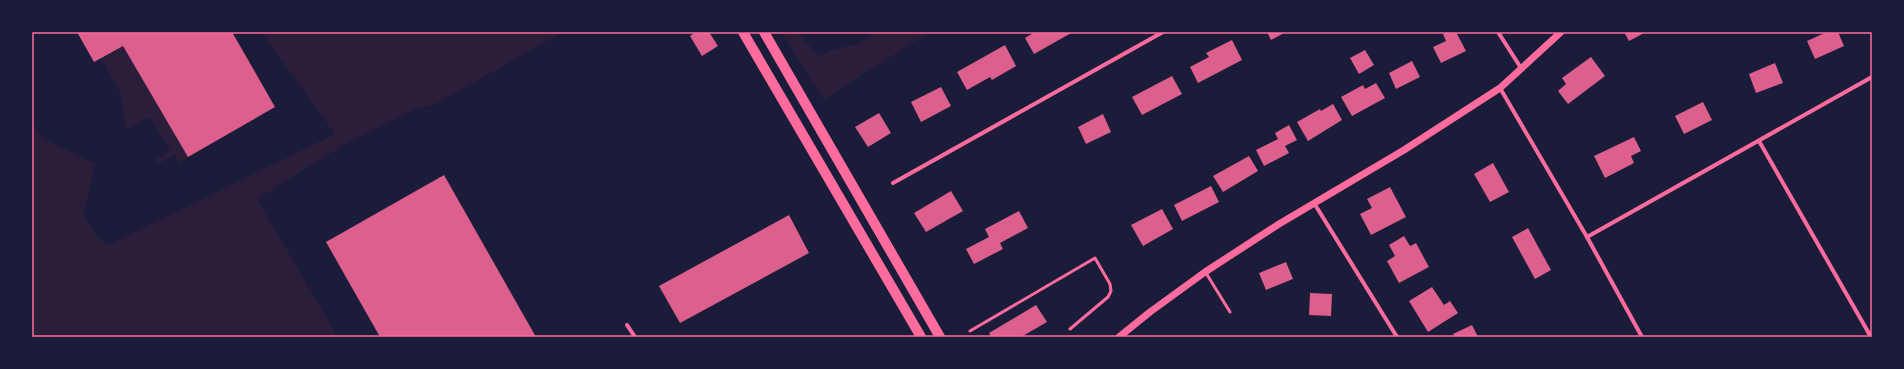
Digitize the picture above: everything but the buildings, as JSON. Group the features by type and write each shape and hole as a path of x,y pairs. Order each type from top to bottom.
{"main road":[{"path":"743,32 921,337"},
{"path":"764,32 940,337"}],"street":[{"path":"893,183 1163,32"},
{"path":"1498,32 1521,68"},
{"path":"1119,337 1150,312 1205,272 1314,203 1404,150 1500,88 1560,32"},
{"path":"1586,237 1872,77"},
{"path":"1500,88 1642,337"},
{"path":"1759,141 1871,337"},
{"path":"1314,203 1397,337"},
{"path":"627,325 635,337"}],"lane":[{"path":"970,331 1095,258 1110,284 1111,291 1108,297 1070,329"},
{"path":"1205,272 1230,312"}],"shaded area":[{"path":"261,32 563,32 434,105 416,109 344,145 257,199 338,337 32,337 32,122 42,138 95,164 84,214 97,237 108,245 335,134"},
{"path":"781,32 797,32 820,57 828,51 856,44 877,32 929,32 824,100"},
{"path":"123,46 188,157 180,164 175,154 160,163 156,161 157,158 163,156 170,150 151,119 146,119 126,130 125,128 121,94 101,58"}]}
